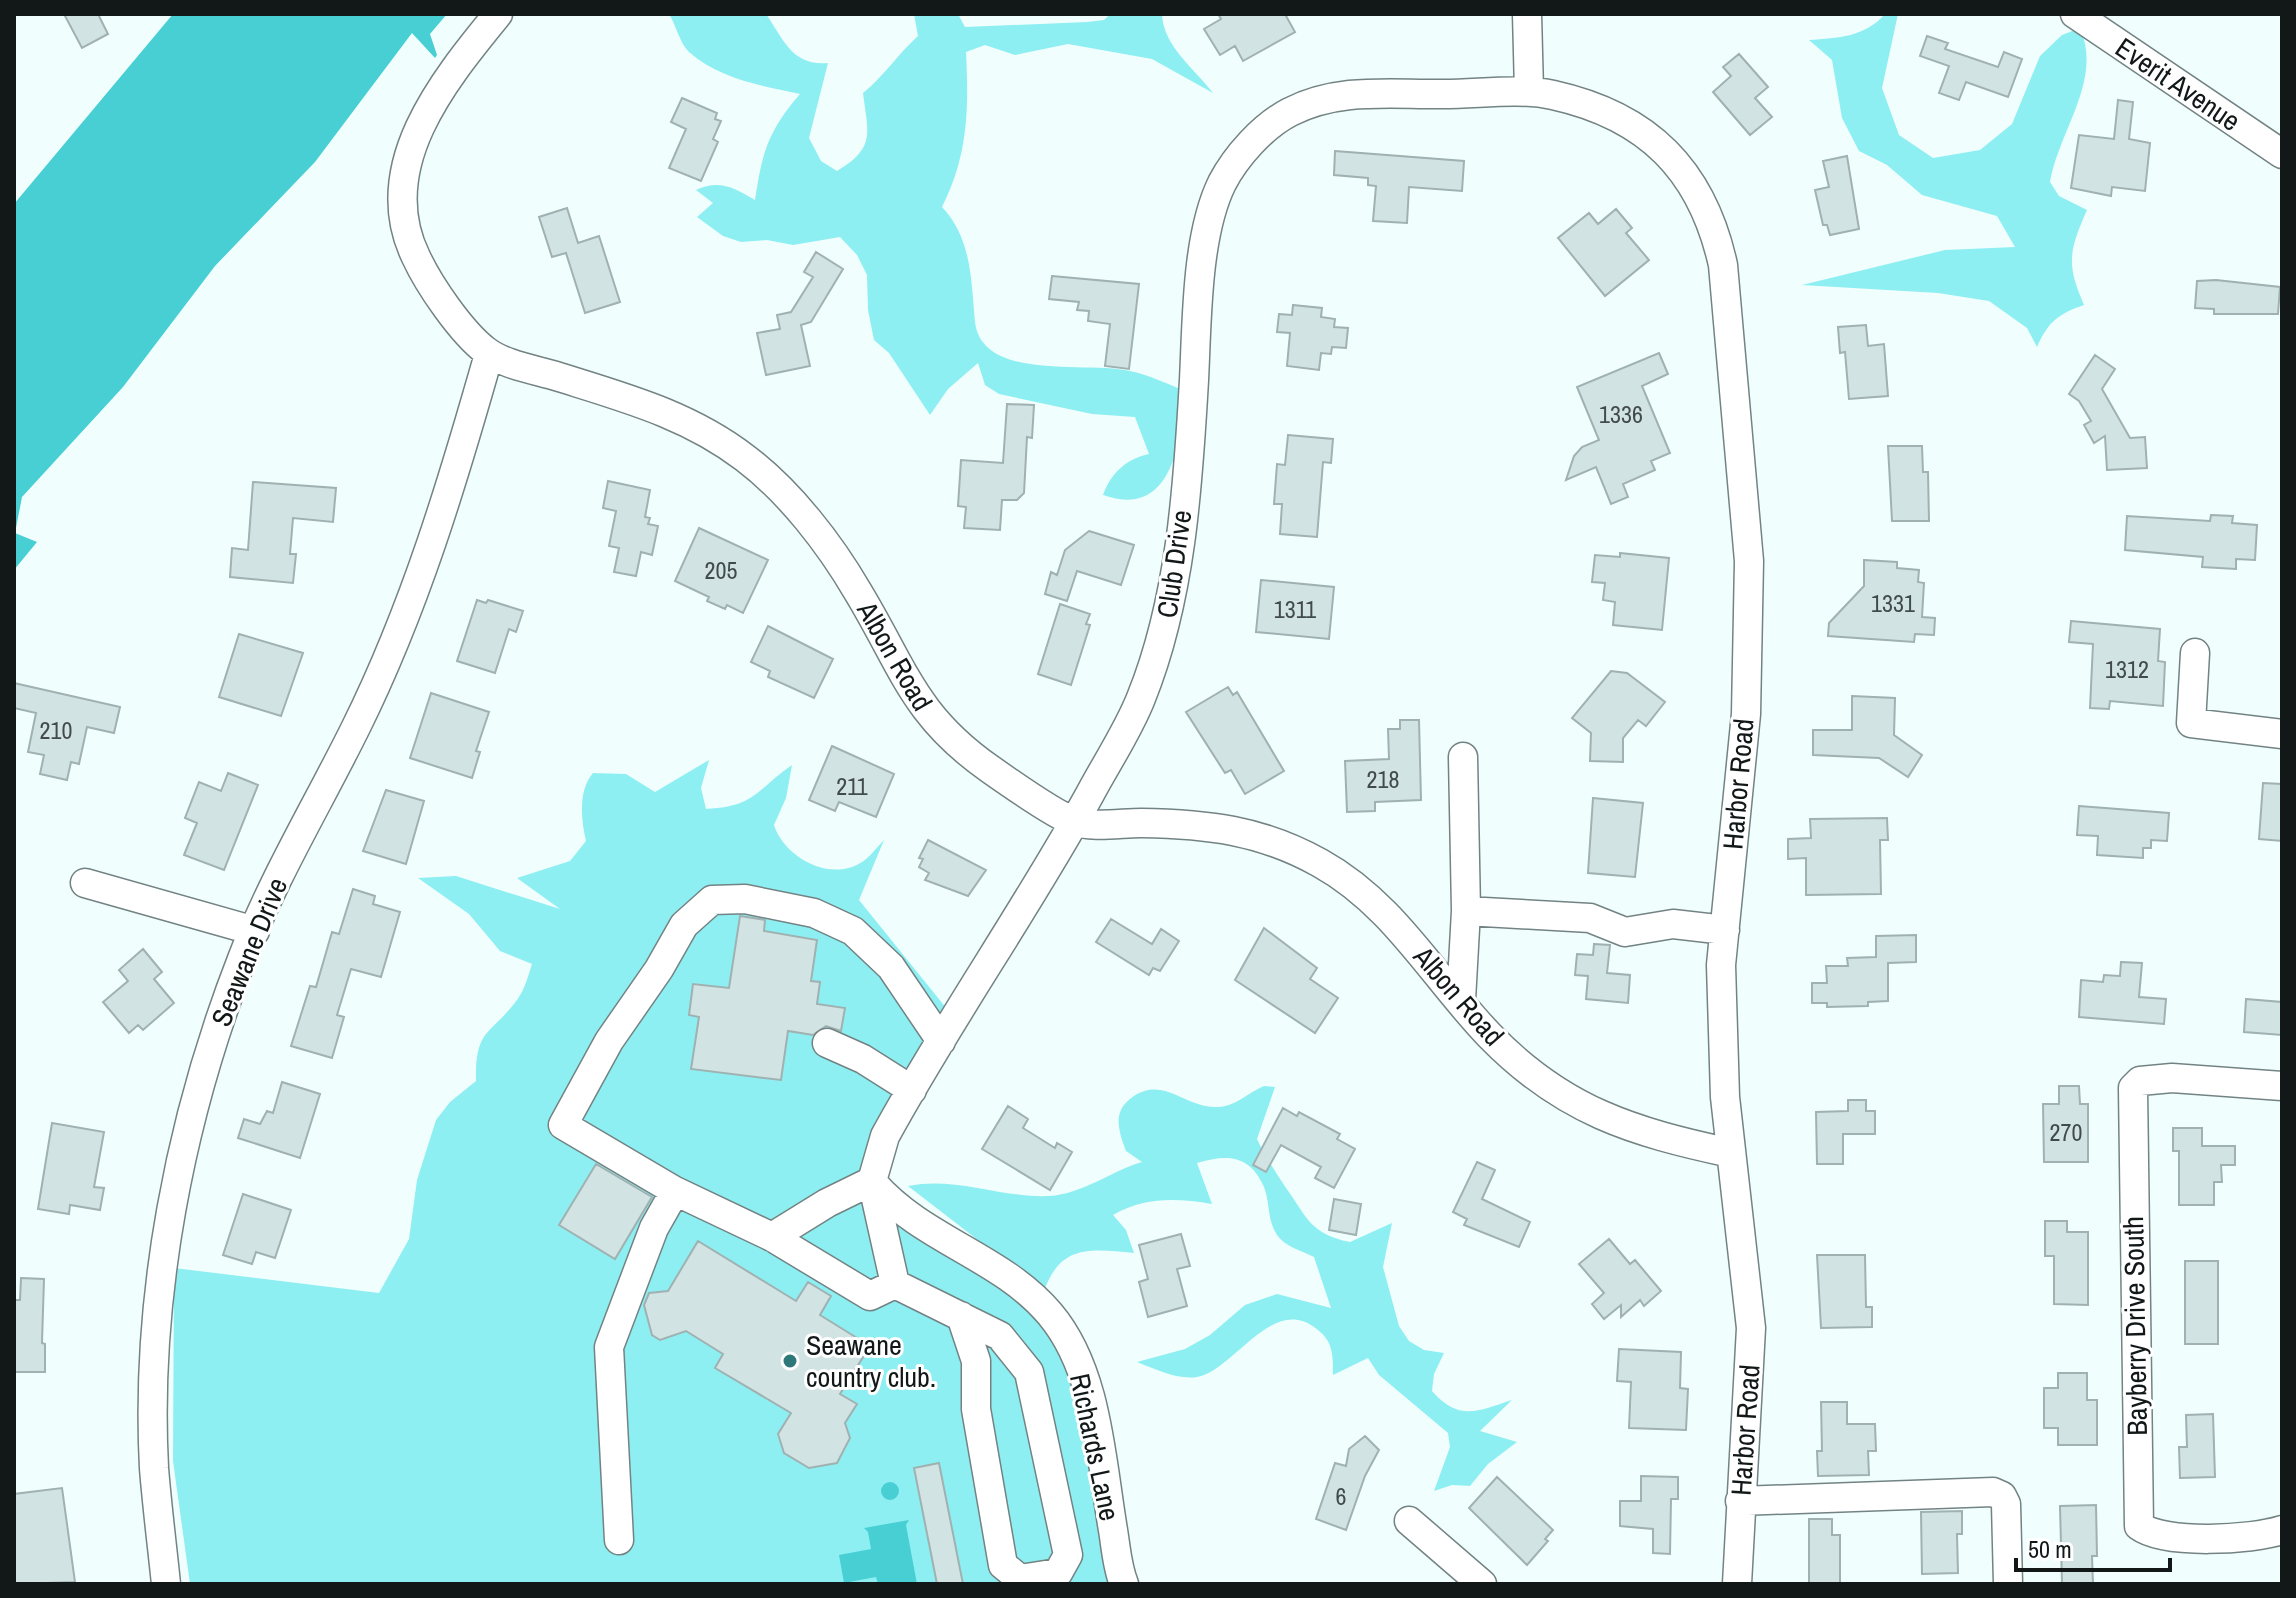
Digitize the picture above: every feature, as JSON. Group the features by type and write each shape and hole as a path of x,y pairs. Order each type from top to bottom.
{"street":[{"path":"489,354 430,283 408,238 402,203 409,154 424,115 450,73 498,14"},
{"path":"1527,14 1529,91"},
{"name":"Everit Avenue","path":"2075,14 2282,154"},
{"name":"Club Drive","path":"872,1181 885,1136 1075,822 1140,701 1167,623 1192,420 1206,237 1222,183 1242,154 1267,128 1290,112 1330,97 1372,92 1439,95 1529,91"},
{"name":"Harbor Road","path":"1529,91 1556,96 1630,124 1660,145 1698,190 1715,230 1723,265 1749,561 1746,714 1721,965 1725,1097 1751,1328 1737,1584"},
{"name":"Albon Road","path":"489,354 676,414 710,432 751,462 786,497 836,557 927,714 955,744 1075,822 1208,824 1260,837 1318,862 1378,906 1488,1034 1529,1073 1578,1105 1654,1137 1731,1153"},
{"name":"Seawane Drive","path":"166,1584 154,1466 159,1308 187,1141 214,1039 263,905 356,727 405,617 449,493 489,354"},
{"path":"2195,653 2191,723 2282,734"},
{"path":"1461,1000 1466,911 1463,757"},
{"path":"85,883 255,931"},
{"path":"895,1284 870,1296 772,1237 675,1191 563,1125 609,1041 659,969 684,925 712,900 745,899 814,913 853,931 891,967 941,1041"},
{"path":"1466,911 1590,918 1625,932 1673,924 1725,930"},
{"path":"827,1043 863,1059 912,1090"},
{"name":"Bayberry Drive South","path":"2282,1086 2172,1078 2140,1081 2133,1088 2132,1166 2139,1526 2150,1534 2167,1537 2248,1536 2282,1530"},
{"path":"772,1237 827,1203 872,1181 895,1284"},
{"name":"Richards Lane","path":"872,1181 894,1207 1018,1282 1061,1329 1083,1375 1094,1418 1124,1584"},
{"path":"619,1540 609,1347 654,1228 675,1191"},
{"path":"895,1284 961,1316 1000,1336 1029,1372 1068,1555 1058,1573 1020,1579 1003,1565 976,1409 976,1361 961,1316"},
{"path":"1740,1501 1993,1492 2002,1496 2006,1504 2008,1584"},
{"path":"1409,1521 1482,1584"}],"shaded area":[{"path":"173,14 447,14 430,34 437,55 435,58 412,33 315,162 215,266 123,387 22,497 15,533 37,542 14,570 14,204"},
{"path":"669,14 766,14 797,56 816,63 828,63 809,138 821,161 837,171 864,147 867,119 863,93 918,36 914,14 958,14 965,27 1087,22 1104,20 1110,14 1162,14 1174,47 1213,93 1152,59 1068,44 1015,55 985,45 966,52 965,132 957,169 942,207 952,219 965,246 975,322 982,341 996,354 1039,365 1130,371 1188,392 1176,452 1159,486 1145,496 1126,500 1103,495 1120,468 1133,459 1149,454 1135,417 1092,414 999,394 985,385 978,363 948,389 930,415 889,353 874,340 868,310 867,275 857,255 840,237 793,245 767,240 741,242 723,236 697,217 713,203 696,190 704,187 727,186 755,200 768,143 780,120 800,94 742,80 714,69 686,49"},
{"path":"1885,14 1898,14 1882,88 1899,135 1933,158 1980,150 2012,124 2040,56 2062,35 2080,28 2086,47 2083,86 2050,182 2059,196 2087,210 2076,236 2072,258 2074,279 2084,305 2055,320 2037,347 2027,328 1989,301 1938,293 1802,285 1945,250 2015,247 1997,216 1922,195 1887,165 1859,151 1842,118 1832,60 1809,40 1860,32"},
{"path":"709,760 701,788 706,809 745,801 792,765 786,798 774,825 787,847 810,863 836,870 849,868 865,860 884,840 859,900 955,1019 872,1169 884,1194 1052,1305 1124,1584 190,1584 173,1461 174,1268 379,1293 409,1239 417,1180 436,1120 450,1102 476,1081 481,1042 517,1000 528,978 532,964 500,951 469,914 418,878 456,876 560,909 517,878 570,861 586,841 583,796 593,773 626,774 655,792"},
{"path":"1264,1086 1275,1087 1257,1139 1311,1223 1326,1234 1350,1242 1392,1223 1383,1267 1399,1326 1409,1341 1424,1350 1444,1353 1434,1374 1432,1391 1442,1401 1460,1410 1479,1410 1512,1400 1480,1431 1517,1442 1488,1464 1470,1486 1452,1485 1434,1491 1450,1447 1448,1433 1379,1375 1368,1358 1333,1375 1328,1342 1314,1327 1298,1320 1283,1321 1268,1328 1211,1372 1197,1377 1174,1375 1137,1362 1185,1349 1210,1335 1245,1305 1277,1294 1331,1308 1314,1257 1289,1245 1277,1235 1264,1187 1252,1168 1244,1163 1236,1159 1218,1158 1197,1163 1212,1204 1161,1200 1113,1215 1126,1230 1134,1253 1091,1251 1068,1257 1051,1276 1044,1291 908,1186 961,1185 1031,1196 1074,1191 1142,1162 1126,1151 1119,1117 1124,1104 1142,1092 1163,1091 1195,1103 1218,1107 1236,1102"},
{"path":"886,1482 894,1482 899,1491 897,1498 886,1500 881,1495 881,1487"},
{"path":"909,1520 906,1525 917,1584 878,1584 876,1577 844,1583 839,1555 871,1549 868,1532 864,1528"}],"building":[{"path":"64,14 98,14 108,34 82,48"},
{"path":"1218,14 1285,14 1295,32 1243,61 1235,46 1220,55 1204,29 1221,19"},
{"path":"1927,36 1948,43 1945,49 1998,67 2004,52 2022,59 2008,97 1966,82 1959,100 1939,93 1949,66 1920,56"},
{"path":"1739,54 1768,87 1755,98 1772,117 1750,135 1713,92 1731,76 1723,67"},
{"path":"682,98 717,113 715,119 721,121 713,139 718,142 701,181 669,168 686,129 671,122"},
{"path":"2118,100 2133,102 2129,139 2150,143 2145,191 2112,187 2111,196 2071,188 2079,135 2114,139"},
{"path":"1335,151 1464,161 1462,191 1409,187 1407,223 1373,221 1376,186 1368,185 1368,178 1334,175"},
{"path":"1847,156 1859,229 1830,235 1827,225 1823,225 1815,190 1829,187 1823,161"},
{"path":"567,208 578,243 599,236 620,302 585,313 566,253 552,257 539,217"},
{"path":"1616,209 1632,228 1626,233 1649,260 1605,296 1558,238 1589,213 1598,224"},
{"path":"816,252 843,269 811,322 801,325 810,366 766,375 757,333 780,329 777,315 791,312 813,277 804,272"},
{"path":"1052,276 1139,284 1129,369 1105,366 1110,324 1088,321 1089,311 1077,310 1079,302 1049,299"},
{"path":"2197,281 2280,287 2278,314 2214,314 2214,309 2195,308"},
{"path":"1293,305 1322,308 1321,317 1335,319 1334,327 1348,328 1346,348 1332,347 1331,354 1321,353 1319,370 1287,366 1290,333 1277,332 1279,314 1292,315"},
{"path":"1866,325 1868,346 1884,344 1888,396 1849,399 1845,352 1840,353 1838,327"},
{"path":"1659,353 1668,374 1642,386 1670,453 1651,461 1655,470 1623,484 1628,497 1611,504 1596,467 1566,480 1574,456 1582,447 1599,440 1577,387"},
{"path":"2095,355 2115,369 2102,389 2130,438 2145,437 2147,468 2107,470 2105,436 2094,443 2084,425 2091,421 2079,401 2069,394"},
{"path":"1007,404 1034,405 1032,438 1027,437 1024,493 1017,500 1002,500 1000,530 964,528 966,507 958,506 961,460 1003,463"},
{"path":"1288,435 1333,439 1331,463 1323,462 1317,537 1280,534 1282,504 1274,504 1277,464 1285,465"},
{"path":"1888,446 1922,446 1923,472 1928,472 1929,521 1892,521"},
{"path":"608,481 650,490 645,517 650,518 648,524 658,526 652,555 641,552 636,576 614,572 619,548 609,546 616,511 603,508"},
{"path":"253,482 336,488 333,522 293,518 290,554 296,554 293,583 230,577 232,548 248,550"},
{"path":"2211,515 2233,516 2232,523 2257,525 2255,560 2236,559 2236,569 2202,567 2203,557 2125,550 2127,516 2210,521"},
{"path":"699,528 768,560 743,613 727,605 725,609 707,601 709,597 675,581"},
{"path":"1089,531 1134,545 1121,585 1077,571 1067,601 1045,594 1051,572 1057,575 1065,550"},
{"path":"1620,553 1669,558 1662,630 1613,625 1615,602 1603,600 1605,583 1592,582 1595,555 1620,557"},
{"path":"1864,560 1897,562 1897,568 1919,570 1918,582 1924,583 1922,617 1935,618 1934,635 1915,634 1914,642 1828,636 1829,623 1864,586"},
{"path":"1261,580 1334,587 1329,639 1256,632"},
{"path":"477,600 486,603 488,600 523,611 516,632 509,629 495,673 457,661"},
{"path":"1060,604 1090,614 1086,624 1090,625 1071,685 1038,674"},
{"path":"2071,621 2160,629 2158,661 2165,662 2163,706 2110,701 2109,709 2090,708 2093,644 2069,642"},
{"path":"768,626 833,659 814,698 768,677 770,671 751,662"},
{"path":"239,634 303,653 281,716 219,697"},
{"path":"1611,671 1627,673 1665,702 1646,726 1638,720 1623,738 1623,762 1590,761 1591,733 1572,718"},
{"path":"14,683 120,707 114,733 87,727 79,764 71,762 67,780 40,774 44,755 28,752 36,713 14,708"},
{"path":"1228,687 1233,695 1237,692 1284,771 1245,794 1231,770 1225,773 1186,712"},
{"path":"431,693 489,712 476,751 480,752 472,778 410,758"},
{"path":"1852,696 1895,698 1894,735 1922,755 1908,777 1879,758 1813,755 1813,730 1852,730"},
{"path":"1400,720 1419,720 1421,800 1375,802 1375,811 1347,812 1345,761 1389,759 1388,729 1400,729"},
{"path":"832,746 894,774 876,817 839,802 835,811 809,800"},
{"path":"228,773 258,785 224,870 184,855 197,823 185,818 199,782 221,791"},
{"path":"2263,783 2282,784 2282,841 2259,839"},
{"path":"386,790 424,801 406,864 363,851"},
{"path":"1593,798 1643,803 1635,877 1588,873"},
{"path":"2079,806 2169,813 2167,841 2151,840 2151,848 2143,848 2143,858 2097,855 2098,836 2077,835"},
{"path":"1887,818 1888,840 1880,840 1881,894 1806,895 1806,858 1788,859 1788,839 1811,838 1810,819"},
{"path":"928,840 986,870 968,896 925,880 929,873 919,867 923,859 919,858"},
{"path":"353,889 375,896 373,904 400,912 381,977 351,969 337,1015 344,1017 332,1058 291,1046 310,986 316,987 332,932 339,934"},
{"path":"740,916 765,920 764,931 817,940 811,981 820,982 817,1004 845,1008 841,1031 826,1026 813,1035 788,1031 781,1080 691,1069 699,1017 689,1015 693,984 729,988"},
{"path":"1111,919 1152,944 1161,929 1179,941 1160,971 1153,968 1149,975 1096,942"},
{"path":"1264,928 1317,968 1310,979 1338,998 1315,1033 1235,980"},
{"path":"1916,935 1916,962 1888,963 1888,1001 1868,1002 1868,1006 1827,1007 1827,1003 1812,1003 1812,983 1827,983 1826,966 1848,966 1847,958 1876,957 1876,936"},
{"path":"1594,944 1610,945 1607,973 1630,975 1628,1003 1586,999 1588,976 1575,975 1577,954 1593,955"},
{"path":"143,949 162,972 154,979 174,1003 143,1030 138,1025 129,1033 103,1002 128,981 119,970"},
{"path":"2121,962 2142,963 2139,997 2166,999 2164,1024 2079,1017 2081,980 2103,982 2104,975 2120,976"},
{"path":"2246,999 2282,1002 2282,1035 2244,1032"},
{"path":"282,1082 320,1094 300,1158 238,1138 244,1119 260,1124 267,1111 273,1113"},
{"path":"2059,1086 2079,1086 2080,1104 2088,1104 2088,1162 2044,1162 2043,1104 2059,1104"},
{"path":"1848,1100 1866,1100 1866,1111 1875,1111 1875,1134 1843,1134 1843,1164 1817,1164 1816,1112 1848,1111"},
{"path":"1008,1106 1028,1119 1023,1128 1055,1148 1057,1143 1072,1152 1050,1190 982,1149"},
{"path":"1283,1108 1297,1116 1299,1112 1340,1134 1337,1139 1355,1149 1334,1188 1315,1178 1321,1167 1281,1145 1266,1172 1253,1165"},
{"path":"52,1123 104,1132 94,1187 104,1188 100,1210 70,1205 69,1214 38,1209"},
{"path":"2173,1128 2202,1128 2202,1146 2235,1146 2235,1165 2221,1165 2222,1182 2214,1182 2214,1205 2179,1205 2179,1151 2173,1151"},
{"path":"1477,1162 1495,1170 1482,1199 1530,1222 1519,1247 1464,1225 1467,1219 1453,1212"},
{"path":"596,1164 652,1197 615,1259 559,1225"},
{"path":"243,1194 291,1210 275,1258 256,1252 252,1264 223,1255"},
{"path":"1334,1199 1361,1204 1356,1235 1329,1230"},
{"path":"2045,1221 2067,1221 2067,1232 2088,1232 2088,1305 2054,1304 2054,1256 2045,1256"},
{"path":"1181,1234 1190,1266 1177,1269 1187,1306 1148,1317 1139,1282 1148,1279 1139,1245"},
{"path":"1609,1239 1630,1264 1635,1260 1661,1291 1644,1306 1640,1300 1621,1317 1621,1305 1604,1319 1592,1304 1604,1293 1579,1264"},
{"name":"Seawane country club.","path":"698,1241 796,1301 808,1282 831,1296 820,1315 870,1346 840,1394 857,1404 845,1423 850,1438 837,1463 809,1468 784,1453 778,1434 791,1413 715,1368 723,1354 686,1331 660,1340 652,1335 644,1305 649,1293 668,1291"},
{"path":"1817,1255 1865,1255 1866,1307 1872,1307 1872,1327 1821,1328"},
{"path":"2185,1261 2218,1261 2218,1344 2185,1344"},
{"path":"21,1278 44,1279 42,1343 45,1344 45,1372 14,1372 14,1300 20,1300"},
{"path":"1619,1349 1681,1352 1680,1388 1688,1389 1686,1430 1629,1428 1631,1382 1617,1381"},
{"path":"2058,1373 2087,1373 2087,1400 2097,1400 2097,1445 2058,1445 2058,1428 2044,1428 2044,1388 2058,1388"},
{"path":"1821,1402 1847,1402 1847,1424 1875,1424 1876,1451 1868,1451 1869,1475 1818,1476 1817,1451 1822,1451"},
{"path":"2213,1414 2215,1477 2180,1478 2179,1447 2187,1447 2186,1415"},
{"path":"1365,1436 1379,1450 1365,1476 1346,1530 1316,1519 1335,1463 1346,1466 1349,1449"},
{"path":"939,1463 963,1584 937,1584 914,1468"},
{"path":"1641,1476 1678,1477 1678,1499 1671,1499 1670,1554 1653,1553 1653,1529 1620,1526 1620,1501 1641,1501"},
{"path":"1497,1477 1553,1530 1545,1539 1548,1541 1527,1565 1469,1508"},
{"path":"62,1488 75,1582 14,1584 14,1494"},
{"path":"2096,1505 2097,1556 2092,1556 2093,1584 2062,1584 2060,1506"},
{"path":"1962,1511 1962,1534 1957,1534 1958,1573 1922,1574 1921,1512"},
{"path":"1809,1519 1832,1519 1832,1535 1840,1535 1840,1584 1809,1584"}],"place":[{"name":"Seawane country club.","path":"790,1361"}]}
